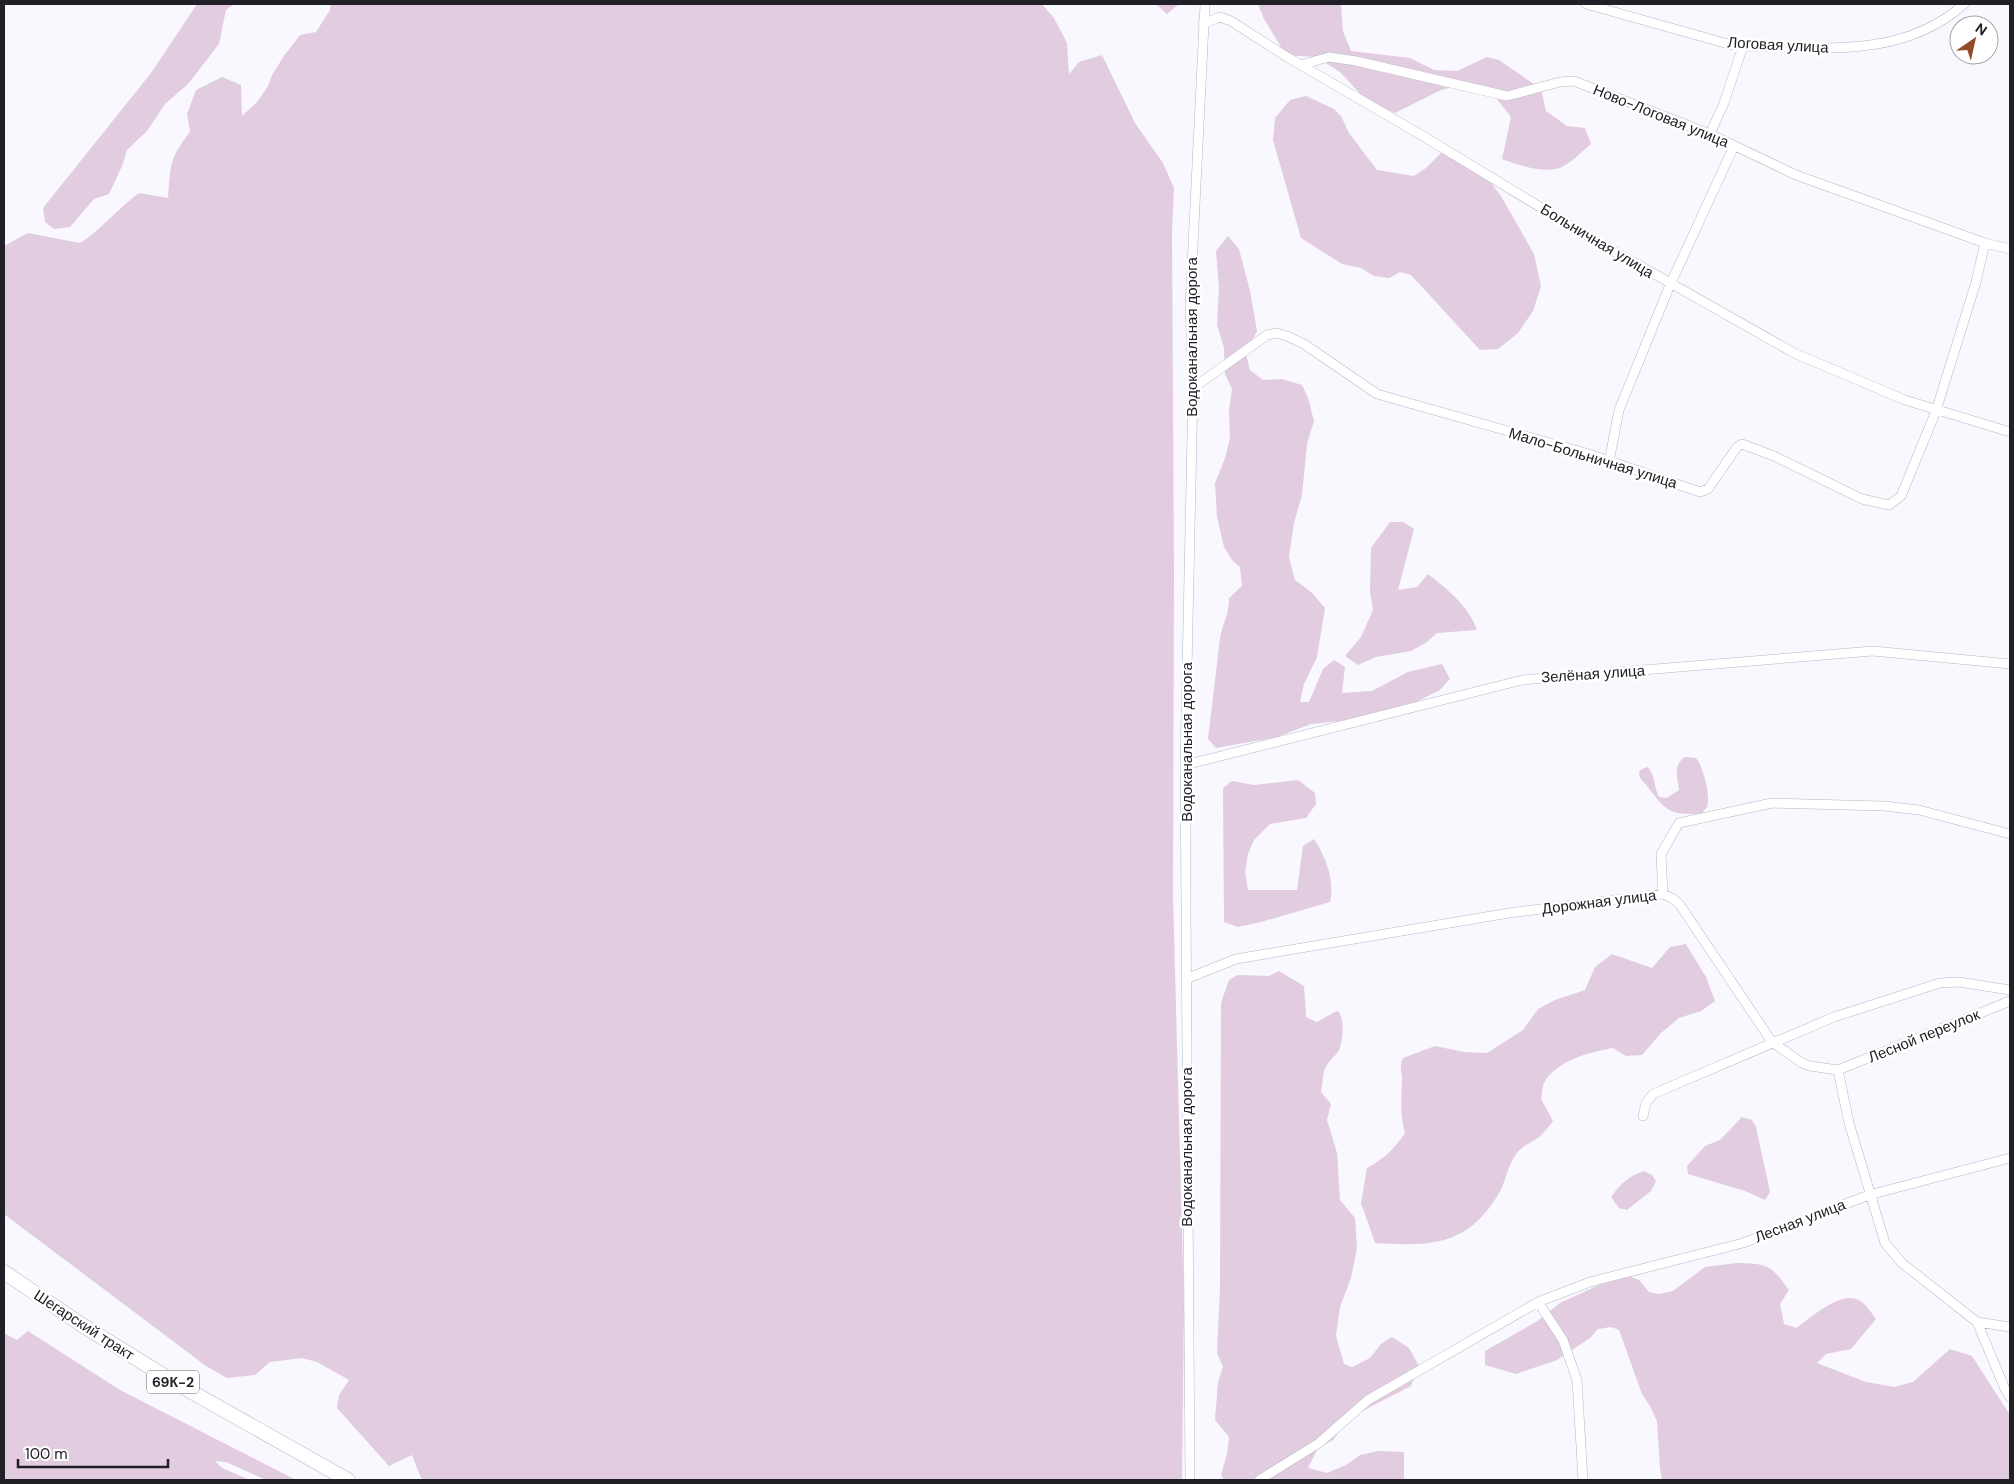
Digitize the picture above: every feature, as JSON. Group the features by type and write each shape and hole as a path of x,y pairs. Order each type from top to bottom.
{"main road":[{"name":"Шегарский тракт","path":"4,1272 82,1325 174,1382 348,1480"}],"street":[{"name":"Водоканальная дорога","path":"1190,1480 1185,765 1193,388 1190,306 1205,4"},
{"name":"Логовая улица","path":"1586,4 1728,44 1743,46 1849,48 1892,42 1944,20 1964,4"},
{"name":"Больничная улица","path":"1203,24 1220,17 1226,18 1301,65 1670,285 1794,353 1905,400 2010,432"},
{"path":"1710,134 1724,103 1743,46"},
{"name":"Ново-Логовая улица","path":"1301,65 1330,57 1356,61 1507,96 1560,82 1574,81 1710,134 1796,175 1985,243 2010,249"},
{"path":"1609,462 1619,410 1670,285 1734,146"},
{"path":"1936,411 1976,282 1985,243"},
{"name":"Мало-Больничная улица","path":"1193,388 1267,335 1276,333 1304,344 1377,394 1609,462 1700,492 1708,488 1737,447 1742,444 1774,456 1862,499 1889,505 1900,496 1936,411"},
{"name":"Зелёная улица","path":"1185,765 1522,680 1873,650 2010,664"},
{"path":"1663,894 1661,854 1679,823 1772,803 1884,806 1919,810 2010,834"},
{"name":"Дорожная улица","path":"1186,979 1236,959 1509,913 1663,894 1672,898 1680,905 1772,1042 1802,1063 1838,1070"},
{"path":"1644,1116 1646,1103 1653,1094 1834,1017 1940,983 1959,982 2010,990"},
{"name":"Лесной переулок","path":"1838,1070 2010,1001"},
{"path":"1838,1070 1849,1123 1869,1195 1885,1243 1892,1254 1977,1322 2010,1397"},
{"name":"Лесная улица","path":"1260,1480 1319,1443 1368,1400 1538,1302 1590,1282 1743,1243 1869,1195 2010,1158"},
{"path":"1538,1302 1563,1340 1577,1380 1583,1480"},
{"path":"1977,1322 2010,1327"}],"shaded area":[{"path":"197,4 234,4 226,10 219,44 188,84 165,104 147,131 127,150 109,194 94,199 70,227 54,229 45,222 43,208 151,73"},
{"path":"331,4 1042,4 1054,18 1067,43 1069,74 1079,62 1102,55 1135,123 1163,163 1174,188 1172,231 1173,897 1184,1306 1182,1480 425,1480 421,1478 412,1455 389,1466 337,1408 339,1395 349,1380 317,1362 302,1358 270,1362 255,1375 227,1378 206,1366 4,1214 4,246 28,233 80,243 139,193 168,198 172,163 178,149 190,132 187,114 196,90 222,77 241,85 242,116 258,101 284,56 300,35 316,32 330,10"},
{"path":"1156,4 1179,4 1167,14"},
{"path":"1258,4 1341,4 1343,31 1351,51 1410,58 1434,70 1457,71 1487,57 1499,60 1541,89 1546,111 1567,126 1585,128 1591,144 1570,162 1556,169 1536,169 1502,159 1511,117 1496,98 1466,84 1441,90 1395,113 1366,100 1340,72 1316,57 1286,55 1264,19"},
{"path":"1306,96 1334,109 1341,116 1349,133 1377,170 1414,176 1426,168 1443,151 1466,156 1480,169 1501,196 1534,254 1541,286 1533,311 1518,333 1498,349 1480,350 1411,275 1400,272 1389,278 1374,276 1361,268 1342,264 1301,238 1273,140 1275,118 1290,100"},
{"path":"1228,236 1239,249 1250,291 1257,331 1246,354 1250,370 1263,380 1282,379 1302,385 1308,398 1314,421 1307,444 1302,495 1294,523 1289,557 1295,580 1312,593 1325,608 1317,657 1304,684 1300,702 1309,702 1323,669 1334,660 1345,667 1342,693 1372,691 1408,672 1442,664 1450,679 1440,690 1418,701 1349,720 1311,724 1277,737 1216,748 1208,739 1220,638 1228,610 1229,598 1242,586 1240,567 1232,560 1224,547 1217,517 1215,483 1225,458 1230,438 1229,411 1232,389 1225,374 1224,348 1217,325 1219,288 1216,251"},
{"path":"1390,522 1403,522 1414,529 1398,590 1417,587 1428,574 1450,592 1463,606 1469,613 1477,630 1437,633 1427,642 1411,651 1376,657 1358,665 1345,656 1361,637 1373,610 1370,591 1371,548"},
{"path":"1685,757 1696,758 1704,774 1708,802 1707,807 1702,813 1689,814 1671,811 1659,801 1640,778 1639,772 1648,767 1659,797 1667,798 1679,790 1677,768 1678,764"},
{"path":"1298,780 1315,793 1316,804 1306,818 1270,824 1254,840 1248,854 1245,872 1248,890 1297,890 1303,846 1314,839 1328,869 1331,886 1330,902 1238,927 1224,922 1223,788 1232,781 1254,785"},
{"path":"1686,944 1706,977 1715,1001 1701,1011 1679,1018 1661,1033 1642,1055 1626,1056 1613,1048 1575,1058 1557,1068 1543,1085 1541,1099 1553,1121 1538,1138 1519,1150 1511,1163 1498,1195 1486,1212 1473,1225 1460,1234 1430,1243 1375,1243 1361,1203 1367,1168 1388,1153 1405,1133 1401,1107 1401,1069 1403,1058 1435,1046 1464,1052 1487,1053 1523,1030 1538,1009 1555,1000 1585,990 1595,967 1612,954 1652,968 1670,947"},
{"path":"1279,971 1304,986 1306,1017 1317,1022 1338,1011 1342,1019 1343,1030 1340,1046 1338,1052 1325,1068 1321,1092 1331,1104 1327,1120 1337,1153 1340,1200 1355,1218 1357,1248 1351,1278 1340,1307 1336,1336 1344,1364 1352,1367 1370,1358 1381,1344 1392,1337 1409,1348 1419,1366 1411,1386 1349,1418 1333,1440 1318,1448 1308,1468 1327,1473 1346,1465 1360,1455 1379,1451 1404,1452 1404,1478 1406,1480 1224,1480 1221,1475 1227,1454 1229,1437 1215,1420 1218,1382 1223,1367 1217,1353 1220,1288 1221,1003 1229,980 1238,975 1269,976"},
{"path":"1742,1117 1752,1120 1756,1127 1770,1192 1765,1200 1745,1191 1688,1174 1687,1166 1705,1146 1720,1140"},
{"path":"1644,1171 1652,1175 1656,1181 1651,1191 1627,1210 1619,1208 1611,1197 1625,1181"},
{"path":"1737,1263 1768,1267 1783,1281 1789,1290 1780,1304 1784,1324 1796,1328 1829,1305 1847,1298 1856,1299 1863,1303 1876,1319 1851,1349 1826,1354 1817,1363 1866,1382 1894,1387 1913,1382 1950,1349 1972,1356 2010,1415 2010,1480 1662,1480 1657,1421 1642,1394 1619,1330 1611,1327 1598,1329 1590,1338 1557,1360 1516,1374 1485,1365 1485,1351 1536,1322 1560,1303 1623,1274 1639,1280 1649,1292 1659,1294 1673,1291 1705,1267"},
{"path":"28,1331 120,1390 296,1480 266,1480 226,1462 215,1461 222,1468 250,1480 4,1480 4,1333 17,1340"}]}
